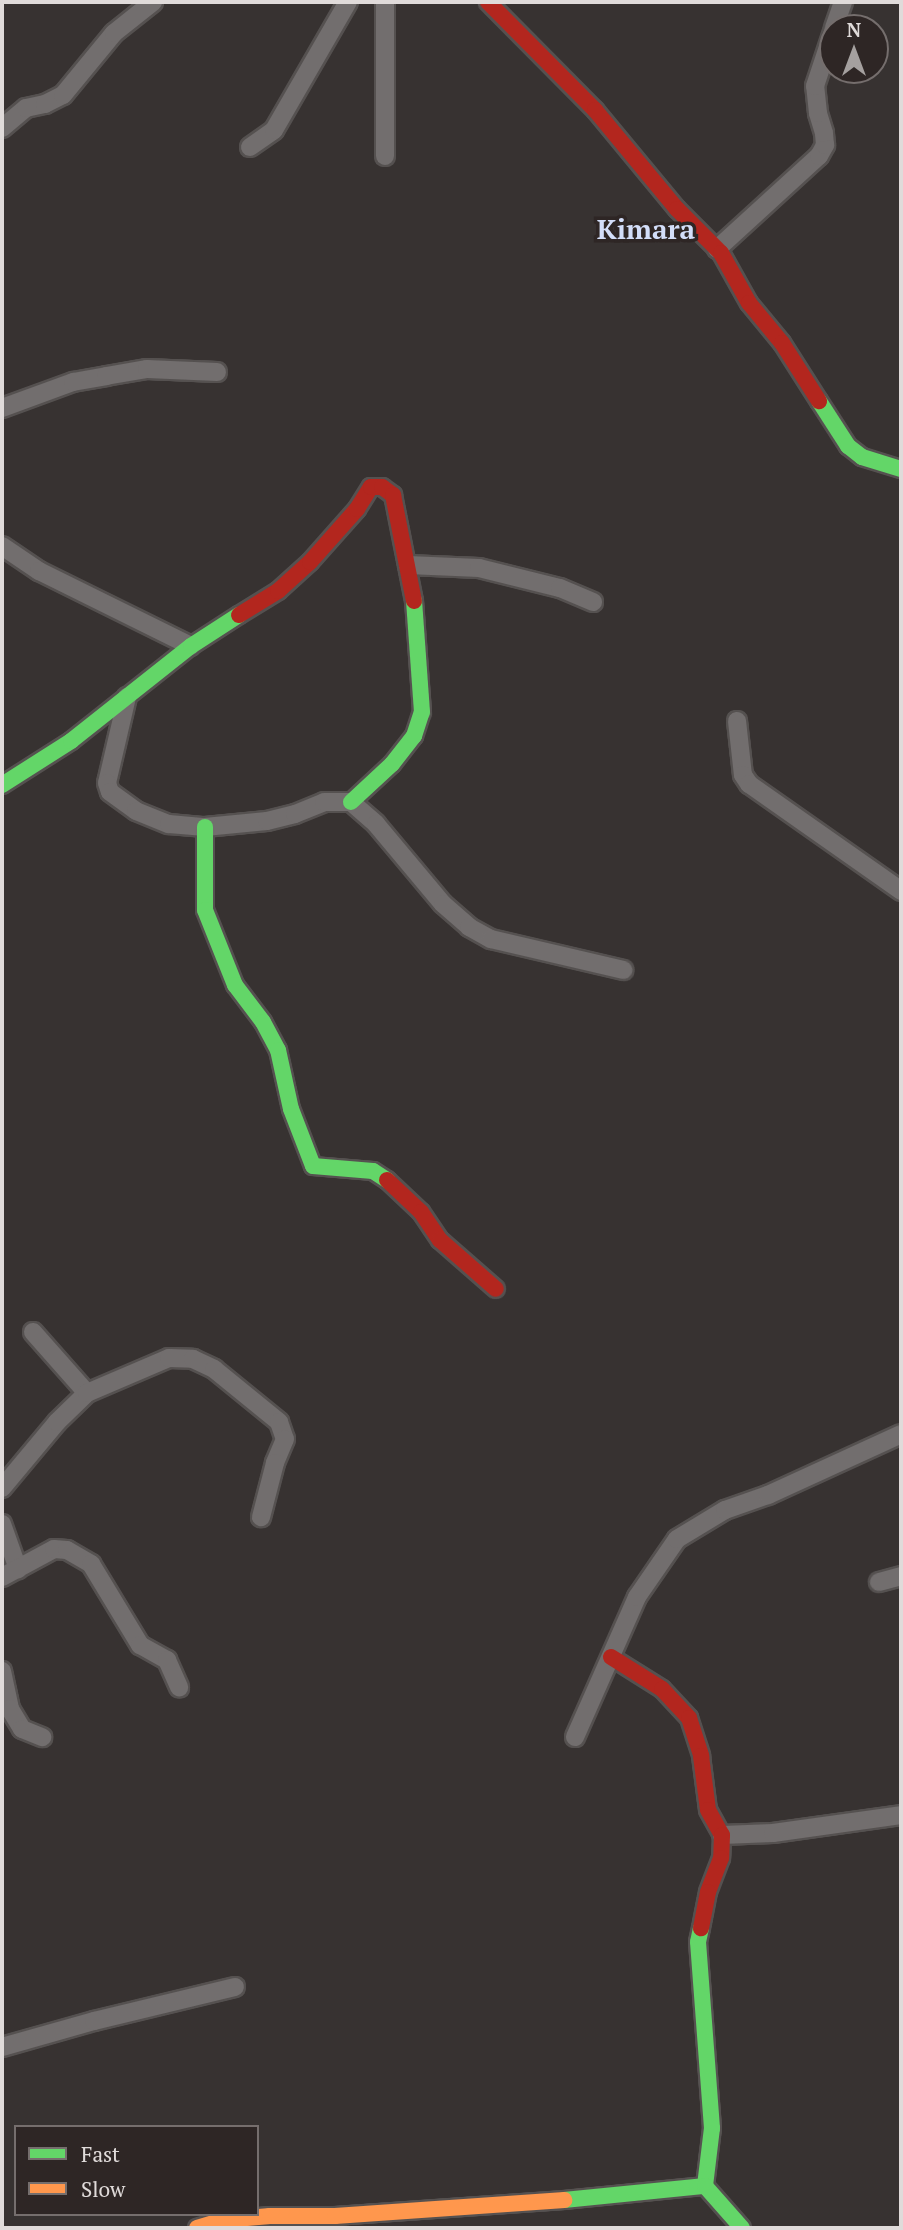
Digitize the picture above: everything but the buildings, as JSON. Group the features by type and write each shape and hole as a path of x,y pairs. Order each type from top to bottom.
{"street":[{"path":"2,128 26,108 45,104 64,95 114,33 153,2"},
{"path":"250,148 274,130 348,2"},
{"path":"385,2 385,156"},
{"path":"488,2 595,110 677,209 717,248 749,303 782,343 848,446 862,457 901,469"},
{"path":"717,248 819,156 825,145 815,86 819,74"},
{"path":"2,408 73,382 147,369 217,372"},
{"path":"2,785 71,741 191,646 278,591 310,562 357,509 371,487 382,487 393,495 408,565 415,609 422,712 414,736 391,764 351,802"},
{"path":"2,546 38,571 191,646"},
{"path":"408,565 479,568 560,588 593,602"},
{"path":"127,697 107,772 110,792 151,818 169,824 205,827 267,821 295,814 324,802 351,802 376,824 455,917 469,927 491,939 622,970"},
{"path":"737,721 743,775 750,784 901,891"},
{"path":"205,827 205,910 235,985 263,1022 278,1050 291,1110 313,1166 373,1171 393,1184 421,1212 440,1240 461,1262 496,1289"},
{"path":"33,1332 87,1393"},
{"path":"2,1488 57,1422 87,1393 169,1358 193,1359 214,1369 279,1422 285,1439 275,1462 261,1517"},
{"path":"575,1737 637,1597 677,1539 725,1510 768,1495 901,1434"},
{"path":"2,1524 10,1573 54,1549 67,1550 91,1564 140,1645 166,1660 179,1687"},
{"path":"879,1582 901,1576"},
{"path":"611,1657 662,1689 689,1718 701,1756 708,1810 722,1835 720,1858 708,1892 698,1942 712,2128 705,2186 743,2228"},
{"path":"2,1671 10,1709 22,1729 42,1737"},
{"path":"722,1835 773,1833 901,1815"},
{"path":"2,2047 94,2021 235,1987"},
{"path":"197,2228 224,2220 270,2216 335,2216 522,2204 705,2186"}],"traffic: fast":[{"path":"819,401 848,446 862,457 901,469"},
{"path":"351,802 392,764 414,736 422,712 414,601"},
{"path":"2,785 71,741 191,646 239,615"},
{"path":"205,827 205,910 235,985 263,1022 278,1050 291,1109 313,1166 373,1171 387,1180"},
{"path":"701,1928 698,1942 712,2128 705,2186"},
{"path":"564,2200 705,2186 742,2228"}],"traffic: slow":[{"path":"197,2228 224,2220 270,2216 335,2216 564,2200"}],"traffic: jam":[{"path":"488,2 595,110 677,209 721,253 749,303 782,343 819,401"},
{"path":"239,615 278,591 310,562 357,509 371,487 382,487 393,495 414,601"},
{"path":"387,1180 421,1212 440,1240 496,1289"},
{"path":"611,1657 662,1689 689,1718 701,1756 708,1810 722,1835 721,1858 708,1892 701,1928"}],"district":[{"name":"Kimara","path":"646,229"}]}
